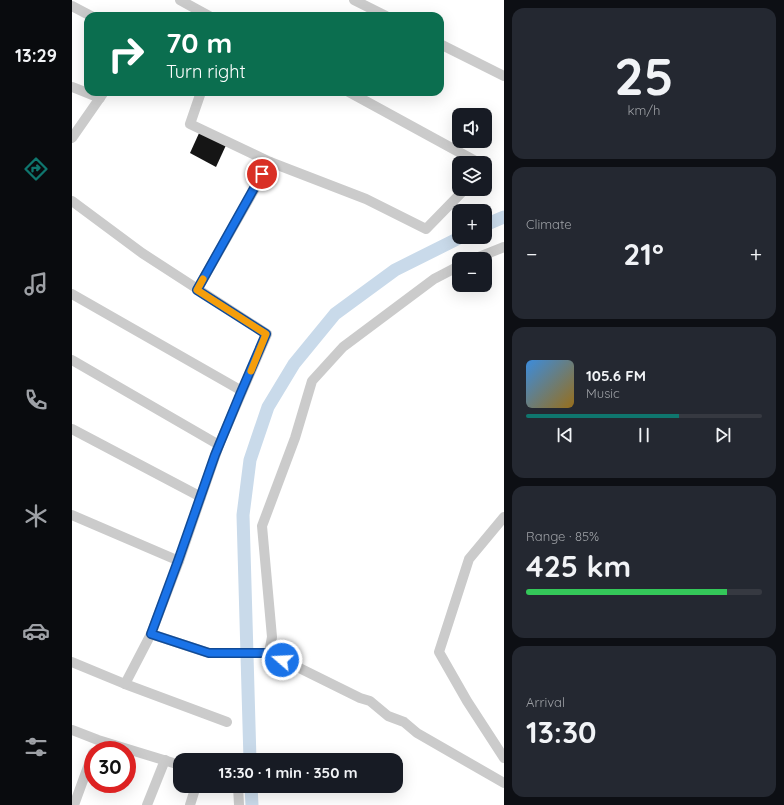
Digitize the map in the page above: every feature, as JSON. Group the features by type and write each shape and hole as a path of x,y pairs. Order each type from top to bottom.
{"street":[{"path":"180,0 202,12"},
{"path":"354,0 378,12"},
{"path":"72,6 84,12"},
{"path":"444,46 504,76"},
{"path":"72,87 84,90"},
{"path":"72,138 101,96"},
{"path":"200,96 190,124 270,162 366,199 426,229 458,196"},
{"path":"356,96 466,156"},
{"path":"197,290 270,162"},
{"path":"72,201 142,253 266,334 219,445 151,634 125,684"},
{"path":"492,252 504,248"},
{"path":"269,653 272,637 262,526 295,438 312,381 343,347 434,279 452,270"},
{"path":"72,294 242,391"},
{"path":"72,360 219,445"},
{"path":"72,429 201,497"},
{"path":"72,515 178,561"},
{"path":"504,516 469,559 439,652 467,701 504,758"},
{"path":"151,634 209,653 269,653 360,698 370,701 388,716 404,722 417,733 504,783"},
{"path":"72,662 125,684 227,722"},
{"path":"72,730 98,740 173,763"},
{"path":"147,805 165,760"},
{"path":"74,805 84,778"},
{"path":"190,805 194,793"},
{"path":"238,793 239,805"}],"building":[{"path":"200,131 227,143 216,167 190,153"}],"waterway":[{"path":"492,222 504,217"},
{"path":"250,753 243,515 250,460 268,407 294,364 335,314 395,270 452,242"},
{"path":"251,793 252,805"}],"slow traffic":[{"path":"203,279 197,290 266,334 251,371"}],"route":[{"path":"262,174 197,290 266,334 215,455 151,634 209,653 269,653 282,660"}]}
